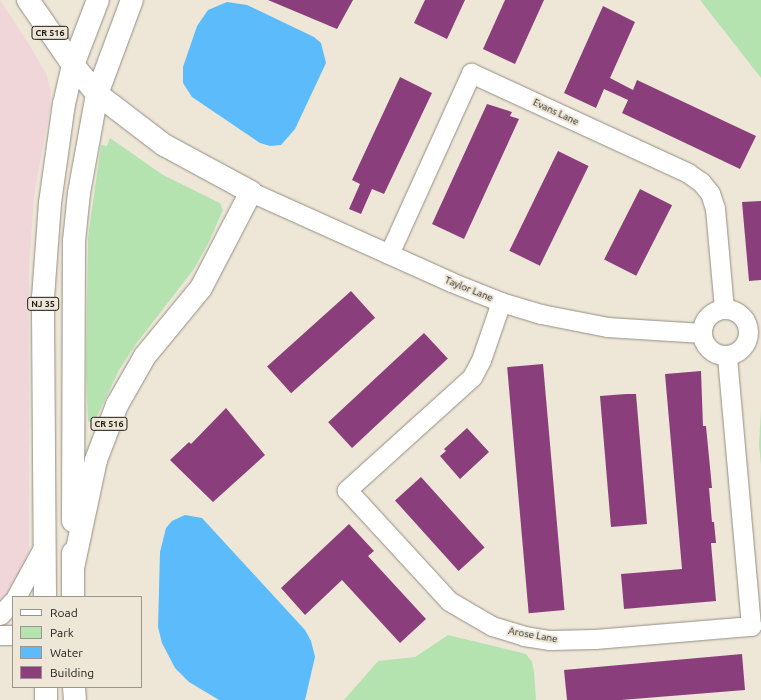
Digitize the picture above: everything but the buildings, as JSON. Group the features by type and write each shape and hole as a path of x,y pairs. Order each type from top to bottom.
{"main road":[{"name":"CR 516","path":"28,0 73,65 97,94 164,145 251,192 201,288 145,356 117,405 96,460 73,568"},
{"name":"NJ 35","path":"45,596 43,298 50,204 64,104 73,65 98,0"},
{"name":"NJ 35","path":"73,596 74,241 79,193 97,94 132,0"},
{"path":"46,688 46,700"},
{"path":"74,688 75,700"}],"street":[{"name":"Evans Lane","path":"389,254 471,73 688,173 701,182 710,194 715,208 724,309"},
{"name":"Taylor Lane","path":"251,192 501,302 541,314 607,327 702,333"},
{"name":"Arose Lane","path":"501,302 481,360 472,376 347,490 449,601 492,626 524,636 550,640 595,639 751,626 727,355"},
{"path":"724,309 737,312 754,329 740,349 727,355 713,352 703,340 702,326 710,314 724,309"},
{"path":"17,596 44,546"},
{"path":"0,615 12,602"},
{"path":"0,635 12,635"}],"shaded area":[{"path":"0,0 46,73 51,91 50,109 34,196 29,269 29,551 16,588 0,603"}],"green space":[{"path":"700,0 761,0 761,78"},
{"path":"110,138 163,175 220,203 223,210 209,242 194,269 136,344 119,370 94,423 88,421 86,373 88,237 101,145 107,146"},
{"path":"761,409 761,465 759,445"},
{"path":"448,635 526,654 532,662 536,700 344,700 378,661 415,657"}],"water":[{"path":"227,2 247,5 314,37 321,43 326,63 295,129 281,145 270,146 260,143 192,97 183,83 183,67 197,26 208,10"},
{"path":"185,515 202,518 305,630 311,641 315,657 305,700 219,700 189,682 175,668 162,643 158,627 160,552 166,528 172,521"}]}
